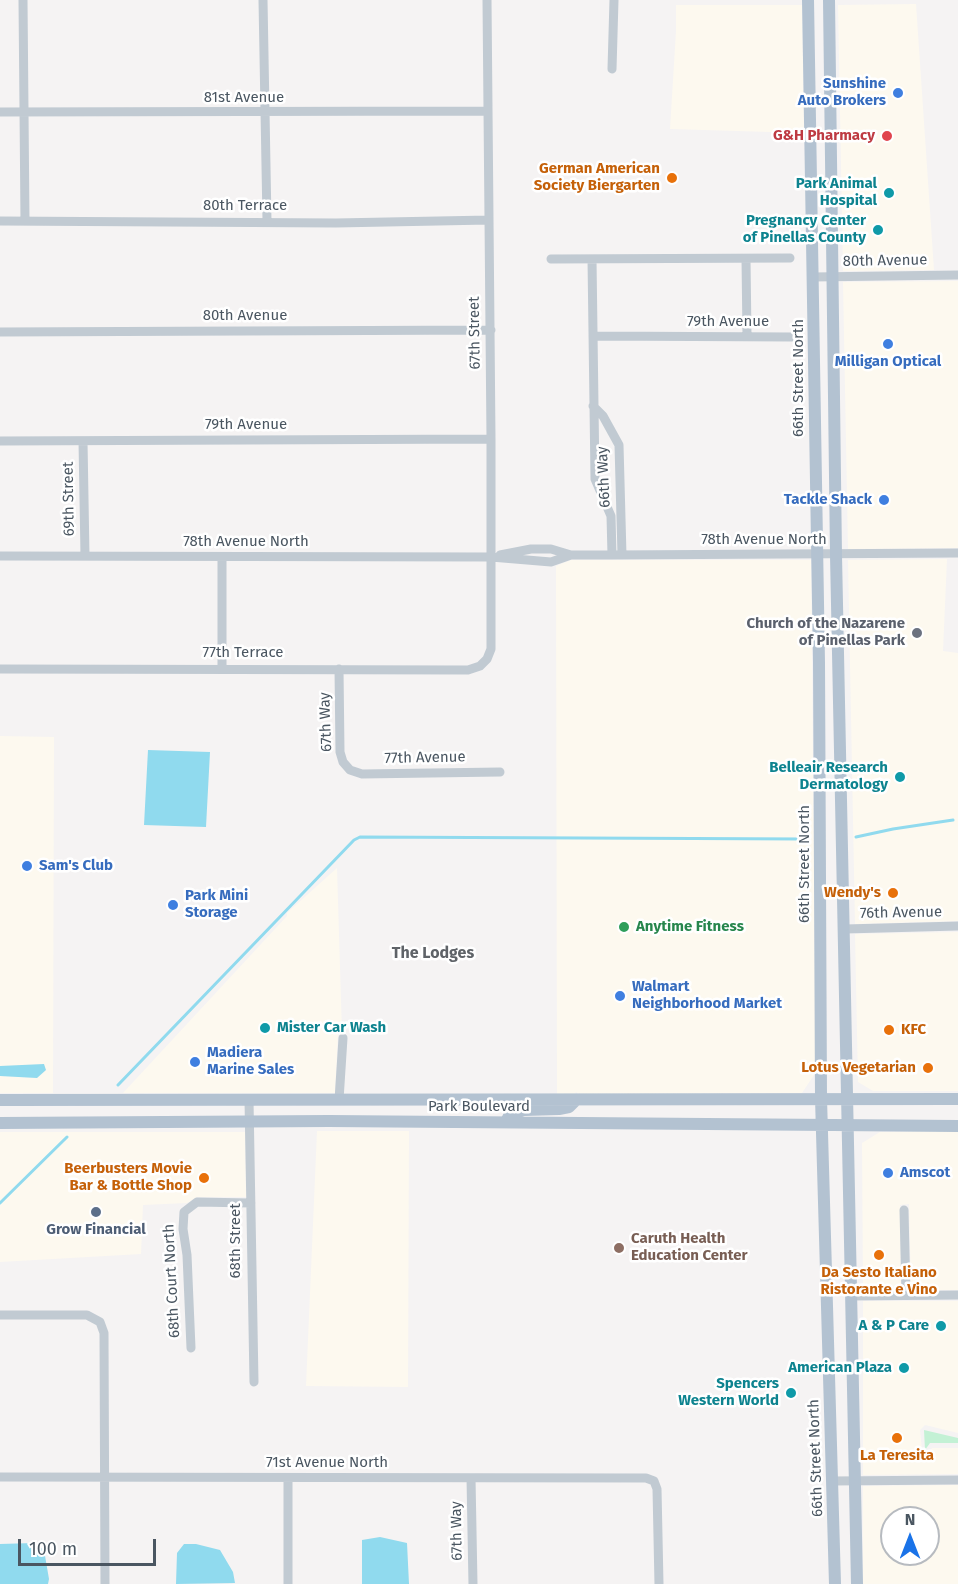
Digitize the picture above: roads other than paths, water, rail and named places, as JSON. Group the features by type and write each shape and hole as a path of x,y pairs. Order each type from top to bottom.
{"main road":[{"name":"66th Street North","path":"808,0 819,662 821,1125 835,1584"},
{"path":"829,0 836,555 856,1584"},
{"name":"Park Boulevard","path":"0,1100 958,1099"},
{"path":"506,1122 510,1114 524,1110 569,1107 576,1100"},
{"name":"Park Boulevard","path":"0,1123 506,1122 958,1126"}],"street":[{"path":"23,0 25,221"},
{"path":"263,0 267,221"},
{"name":"67th Street","path":"484,663 491,649 491,330 487,0"},
{"path":"612,69 614,0"},
{"name":"81st Avenue","path":"0,112 488,111"},
{"name":"80th Terrace","path":"0,221 336,223 489,220"},
{"path":"551,259 790,258"},
{"name":"66th Way","path":"592,259 595,479 612,516 617,555"},
{"path":"746,259 747,336"},
{"name":"80th Avenue","path":"813,277 958,275"},
{"name":"80th Avenue","path":"0,332 491,330"},
{"name":"79th Avenue","path":"593,336 792,337"},
{"name":"66th Way","path":"593,406 603,416 619,445 617,555"},
{"name":"79th Avenue","path":"0,441 491,439"},
{"name":"69th Street","path":"83,441 85,556"},
{"name":"78th Avenue North","path":"0,556 491,557 531,549 551,549 571,555 958,553"},
{"path":"222,557 222,668"},
{"name":"77th Terrace","path":"0,669 468,669 484,663"},
{"name":"67th Way","path":"339,669 340,752 343,762 350,770"},
{"name":"77th Avenue","path":"350,770 362,774 500,772"},
{"name":"76th Avenue","path":"844,929 958,927"},
{"path":"339,1100 343,1038"},
{"name":"68th Street","path":"249,1100 254,1382"},
{"name":"68th Court North","path":"191,1347 187,1255 183,1229 184,1212 197,1202 251,1203"},
{"path":"904,1210 906,1295"},
{"path":"851,1296 958,1295"},
{"path":"0,1315 87,1315 100,1322 105,1333 103,1397 105,1584"},
{"name":"71st Avenue North","path":"0,1477 646,1478 654,1481 657,1489 659,1584"},
{"name":"67th Way","path":"471,1478 473,1584"},
{"path":"288,1479 288,1584"},
{"path":"832,1481 958,1480"}],"water":[{"path":"148,750 210,752 206,827 144,825"},
{"path":"44,1064 46,1070 37,1078 0,1076 0,1066"},
{"path":"380,1537 407,1543 409,1584 362,1584 362,1540"},
{"path":"34,1543 44,1550 48,1584 0,1584 0,1544"},
{"path":"184,1544 196,1544 220,1550 233,1572 235,1583 176,1584 177,1553"}],"waterway":[{"path":"856,837 953,820"},
{"path":"118,1085 354,840 360,837 804,839"},
{"path":"0,1203 67,1137"}],"place":[{"name":"Sunshine Auto Brokers","path":"898,93"},
{"name":"G&H Pharmacy","path":"887,136"},
{"name":"German American Society Biergarten","path":"672,178"},
{"name":"Park Animal Hospital","path":"889,193"},
{"name":"Pregnancy Center of Pinellas County","path":"878,230"},
{"name":"Milligan Optical","path":"888,344"},
{"name":"Tackle Shack","path":"884,500"},
{"name":"Church of the Nazarene of Pinellas Park","path":"917,633"},
{"name":"Belleair Research Dermatology","path":"900,777"},
{"name":"Sam's Club","path":"27,866"},
{"name":"Wendy's","path":"893,893"},
{"name":"Park Mini Storage","path":"173,905"},
{"name":"Anytime Fitness","path":"624,927"},
{"name":"Walmart Neighborhood Market","path":"620,996"},
{"name":"Mister Car Wash","path":"265,1028"},
{"name":"KFC","path":"889,1030"},
{"name":"Madiera Marine Sales","path":"195,1062"},
{"name":"Lotus Vegetarian","path":"928,1068"},
{"name":"Amscot","path":"888,1173"},
{"name":"Beerbusters Movie Bar & Bottle Shop","path":"204,1178"},
{"name":"Grow Financial","path":"96,1212"},
{"name":"Caruth Health Education Center","path":"619,1248"},
{"name":"Da Sesto Italiano Ristorante e Vino","path":"879,1255"},
{"name":"A & P Care","path":"941,1326"},
{"name":"American Plaza","path":"904,1368"},
{"name":"Spencers Western World","path":"791,1393"},
{"name":"La Teresita","path":"897,1438"}],"district":[{"name":"The Lodges","path":"433,954"}]}
